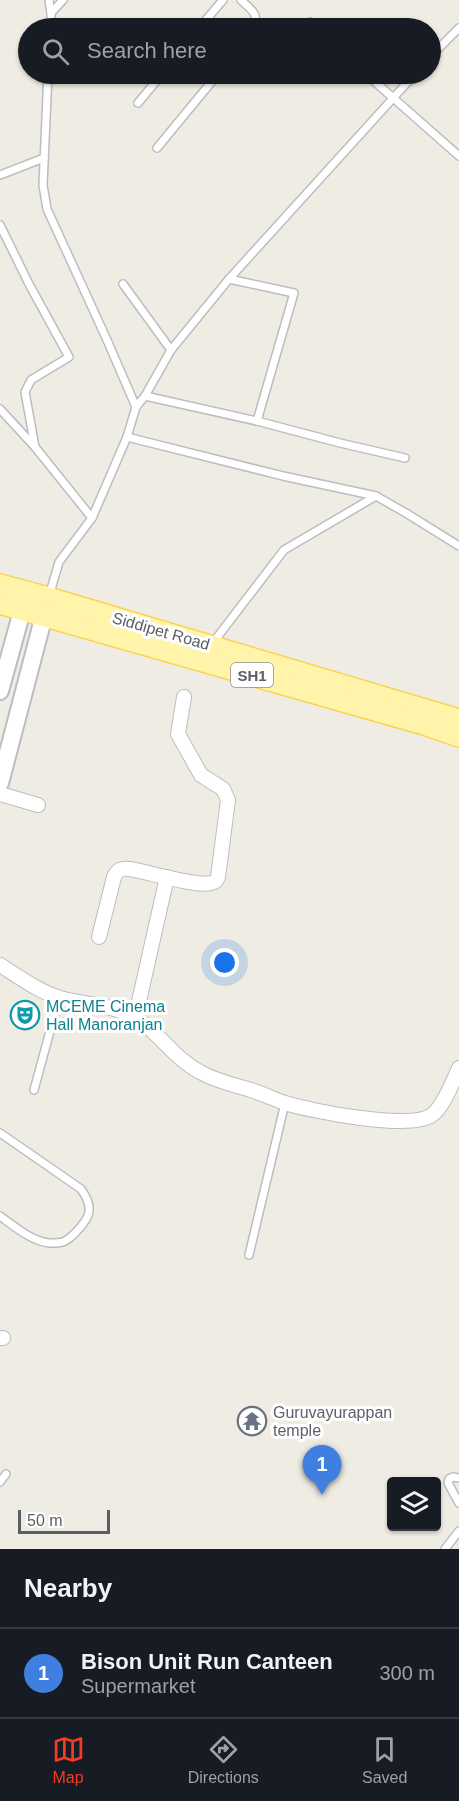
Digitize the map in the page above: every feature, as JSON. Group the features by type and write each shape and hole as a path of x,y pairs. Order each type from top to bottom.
{"main road":[{"name":"Siddipet Road","path":"0,585 25,601 459,736"},
{"name":"Siddipet Road","path":"0,603 25,601"},
{"name":"Siddipet Road","path":"46,607 210,646 459,720"}],"street":[{"path":"0,692 25,601"},
{"path":"1,778 46,607"},
{"path":"99,938 114,877 118,870 130,868 196,883 210,884 216,881 228,800 223,789 201,775 178,734 184,697"},
{"path":"0,794 38,805"},
{"path":"135,1019 167,877"},
{"path":"0,965 41,990 59,998 125,1012 147,1025 179,1057 199,1072 285,1103 365,1119 415,1121 432,1114 440,1106 459,1068"}],"lane":[{"path":"49,0 51,18"},
{"path":"51,13 63,0"},
{"path":"241,0 255,13 256,18"},
{"path":"207,18 221,1"},
{"path":"441,46 459,28"},
{"path":"48,84 43,184 47,209 136,407"},
{"path":"138,103 154,84"},
{"path":"157,148 210,84"},
{"path":"377,84 459,156"},
{"path":"46,607 59,562 92,518 127,437 136,407 145,396 171,350 229,279 405,84"},
{"path":"0,175 44,158"},
{"path":"0,225 28,284 69,357 31,380 25,392 35,447"},
{"path":"229,279 294,292 257,421"},
{"path":"123,284 171,350"},
{"path":"145,396 405,458"},
{"path":"0,409 35,447 92,518"},
{"path":"127,437 283,476 376,496 459,546"},
{"path":"210,646 284,550 376,496"},
{"path":"34,1090 59,998"},
{"path":"249,1255 285,1103"},
{"path":"0,1133 81,1189 86,1197 89,1211 88,1217 78,1230 63,1242 48,1243 38,1240 0,1216"},
{"path":"0,1482 6,1474"},
{"path":"459,1478 453,1477 448,1483 459,1503"},
{"path":"445,1549 459,1531"}],"place":[{"name":"MCEME Cinema Hall Manoranjan","path":"25,1015"},
{"name":"Guruvayurappan temple","path":"252,1421"},
{"name":"Bison Unit Run Canteen","path":"322,1495"}]}
